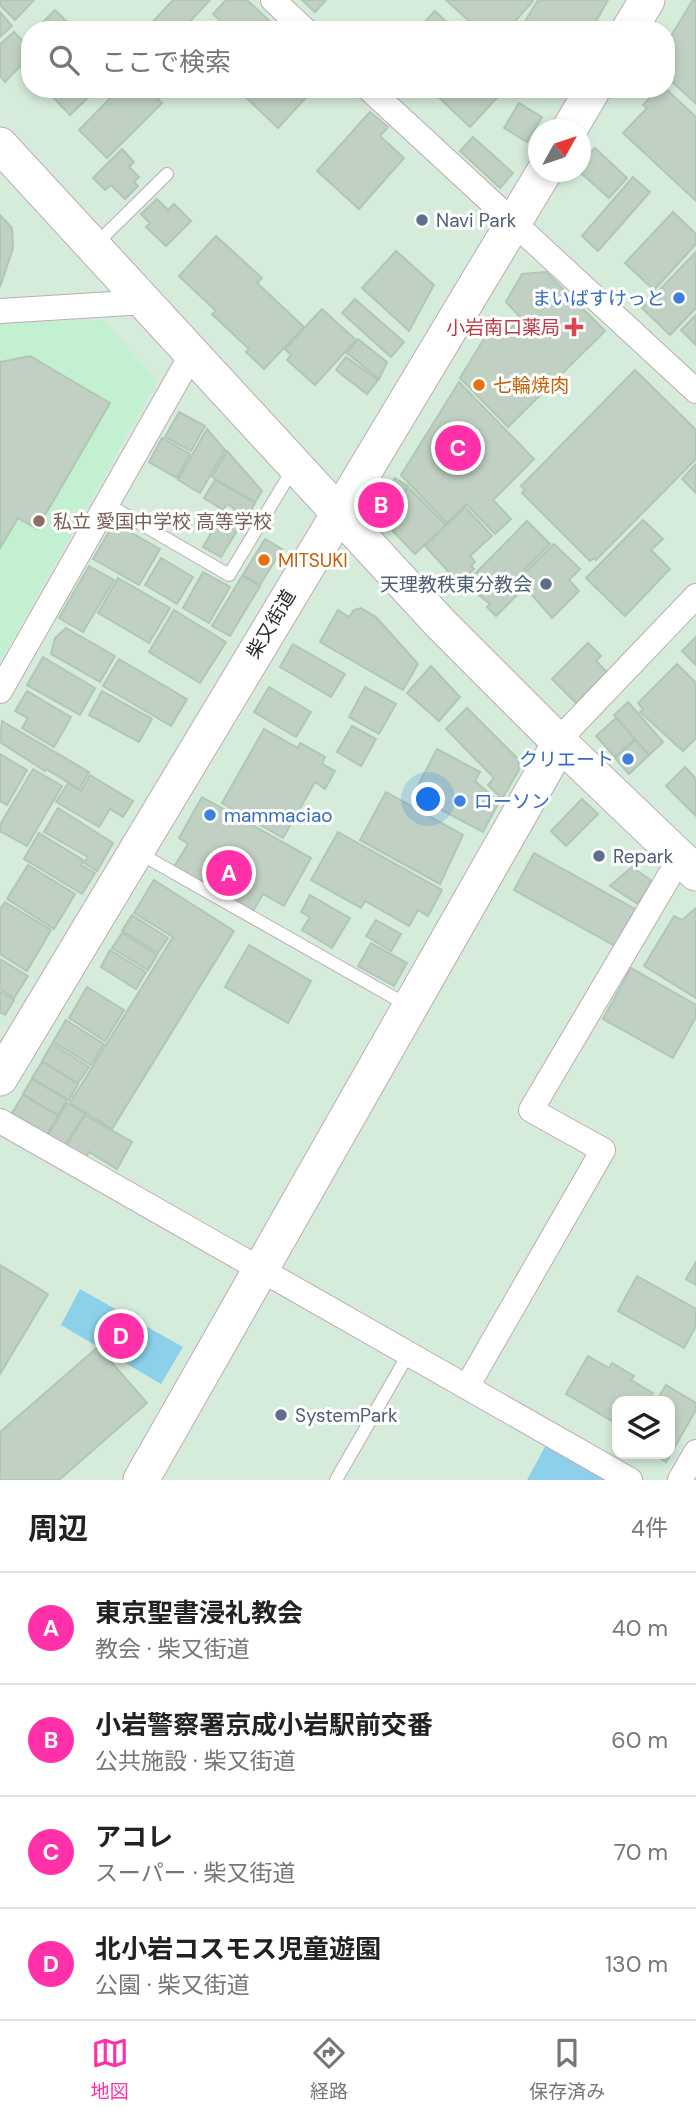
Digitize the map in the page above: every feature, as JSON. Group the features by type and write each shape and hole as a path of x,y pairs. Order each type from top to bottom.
{"street":[{"path":"273,0 295,21"},
{"path":"634,21 647,0"},
{"path":"379,98 696,391"},
{"path":"575,119 588,98"},
{"path":"0,145 440,623 559,743 688,865 531,1110 603,1150 468,1385"},
{"name":"柴又街道","path":"0,1078 538,182"},
{"path":"0,312 145,302"},
{"path":"0,691 192,354"},
{"path":"141,1480 412,1008 559,743 570,728 696,596"},
{"path":"0,1121 468,1385 630,1480"},
{"path":"680,1480 696,1451"}],"lane":[{"path":"93,246 167,174"},
{"path":"107,504 229,575 295,466"},
{"path":"136,851 412,1008"},
{"path":"336,1480 409,1353"}],"shaded area":[{"name":"私立 愛国中学校 高等学校","path":"103,319 157,381 0,662 0,324"},
{"path":"80,1289 183,1347 161,1384 61,1325"},
{"path":"546,1445 607,1480 527,1480"}],"building":[{"path":"0,0 34,0 15,20 0,5"},
{"path":"173,0 210,0 190,21 153,21"},
{"path":"226,0 247,0 270,21 220,21 213,14"},
{"path":"302,0 326,0 315,12"},
{"path":"446,0 533,1 515,21 469,21"},
{"path":"538,0 608,0 596,21 525,21"},
{"path":"693,0 696,0 696,104 675,84 675,29"},
{"path":"55,10 66,21 44,21"},
{"path":"435,11 446,21 426,21"},
{"path":"0,12 12,26 0,37"},
{"path":"14,32 21,39 21,65 5,82 0,76 0,44"},
{"path":"675,97 696,117 696,201 623,133 647,108 643,105 650,98"},
{"path":"54,98 88,98 70,115"},
{"path":"110,98 157,98 162,103 107,158 79,130"},
{"path":"246,98 306,98 278,128"},
{"path":"439,98 497,98 470,127"},
{"path":"519,103 542,117 528,119 527,142 504,128"},
{"path":"370,112 388,127 380,136 404,158 359,209 317,171"},
{"path":"473,137 513,173 500,188 460,151"},
{"path":"595,148 627,178 609,198 591,182 591,152"},
{"path":"122,149 134,162 129,167 139,177 134,182 138,186 125,199 111,185 105,190 93,178"},
{"path":"633,177 650,192 598,251 582,236"},
{"path":"157,199 168,210 174,204 191,221 166,246 146,227 150,223 141,214"},
{"path":"673,212 696,234 696,244 654,290 625,263"},
{"path":"0,215 12,228 13,248 0,287"},
{"path":"216,236 262,278 257,283 304,327 264,369 246,352 249,349 212,314 216,311 179,276"},
{"path":"396,251 434,285 409,331 362,288"},
{"path":"696,252 696,308 670,335 642,308"},
{"path":"546,272 605,331 508,427 460,378 493,324 504,335 521,318 506,302 522,274"},
{"path":"355,299 404,342 391,357 342,313"},
{"path":"322,309 356,340 315,385 287,360 291,355 285,349"},
{"path":"696,315 696,345 681,330"},
{"path":"358,339 387,362 379,379 347,353"},
{"path":"30,356 110,403 37,529 18,518 0,548 0,362"},
{"path":"346,357 378,380 367,394 336,370"},
{"path":"635,370 696,430 696,459 596,560 594,558 590,561 522,493 525,490 521,486"},
{"path":"459,382 534,459 493,500 511,519 495,534 466,504 447,523 401,475"},
{"path":"179,412 205,426 191,451 165,437"},
{"path":"207,429 225,450 200,493 178,480"},
{"path":"162,438 190,454 177,478 149,462"},
{"path":"227,451 262,491 255,502 212,477"},
{"path":"696,464 696,493 682,479"},
{"path":"395,478 408,486 384,525 378,521 377,508"},
{"path":"215,480 255,503 244,522 231,514 235,509 227,504 223,510 204,498"},
{"path":"408,487 446,525 415,554 386,524"},
{"path":"465,507 492,536 470,556 475,562 471,566 474,569 459,583 425,546"},
{"path":"223,513 241,524 221,557 203,547"},
{"path":"643,520 663,539 651,550 670,569 625,616 586,578"},
{"path":"527,521 550,544 508,586 517,595 496,616 487,607 490,604 465,584"},
{"path":"114,523 160,549 139,585 93,559"},
{"path":"265,539 282,549 260,585 243,575"},
{"path":"554,544 580,569 569,580 579,591 552,618 518,579"},
{"path":"161,558 193,577 177,604 145,585"},
{"path":"89,566 114,580 83,632 59,618"},
{"path":"203,572 230,587 209,623 183,608"},
{"path":"242,576 260,586 230,636 212,626"},
{"path":"118,578 170,608 149,643 98,613"},
{"path":"361,608 376,617 418,664 403,690 320,642 338,610 349,617 354,610"},
{"path":"174,610 226,642 200,683 149,652"},
{"path":"66,628 115,656 100,682 51,654 55,638"},
{"path":"696,637 696,665 682,651"},
{"path":"588,643 601,656 596,661 607,672 576,703 552,679"},
{"path":"293,644 345,674 331,697 280,667"},
{"path":"43,657 95,688 80,715 27,685"},
{"path":"119,659 187,699 171,726 103,686"},
{"path":"677,664 696,683 696,738 683,751 640,712 643,709 638,703"},
{"path":"431,666 460,697 439,721 407,693"},
{"path":"269,687 311,712 296,737 254,712"},
{"path":"365,687 396,704 379,734 349,717"},
{"path":"27,691 71,717 54,747 22,728 28,718 15,711"},
{"path":"102,691 152,719 139,742 89,715"},
{"path":"628,702 663,742 649,755 614,715"},
{"path":"467,708 518,759 519,770 502,799 488,785 494,778 446,729"},
{"path":"616,718 635,739 615,757 596,736"},
{"path":"2,721 89,772 79,789 0,742"},
{"path":"352,726 376,739 361,766 337,752"},
{"path":"264,729 298,748 300,743 325,757 322,764 335,771 325,789 315,782 283,838 222,803"},
{"path":"635,740 649,755 629,774 615,758"},
{"path":"437,749 480,772 475,781 499,802 483,832 413,795"},
{"path":"0,754 27,770 7,805 0,801"},
{"path":"685,767 696,779 696,816 666,786"},
{"path":"33,769 62,786 27,846 0,831 0,825"},
{"path":"90,775 133,801 123,817 110,809 99,827 56,802 68,783 81,791"},
{"path":"386,792 463,835 440,884 360,840"},
{"path":"202,797 311,858 284,906 263,894 253,911 174,867 188,844 179,838"},
{"path":"582,799 598,814 566,846 551,831"},
{"path":"58,808 113,843 97,871 84,863 88,857 44,832"},
{"path":"338,832 442,890 428,916 418,910 409,926 365,901 361,908 311,880"},
{"path":"39,833 83,860 81,865 95,873 82,894 24,859"},
{"path":"534,853 635,909 615,946 514,890"},
{"path":"28,865 75,894 54,929 7,899"},
{"path":"632,867 652,881 638,904 610,886"},
{"path":"154,880 234,931 112,1129 70,1103 173,937 134,913"},
{"path":"310,895 350,918 332,948 302,930 310,917 301,912"},
{"path":"5,902 51,930 27,971 0,954 0,909"},
{"path":"696,908 696,998 644,966 674,916 682,920"},
{"path":"132,915 168,938 158,953 122,931"},
{"path":"376,920 401,934 391,951 366,936"},
{"path":"122,933 157,955 148,970 112,948"},
{"path":"371,943 407,963 394,986 358,966"},
{"path":"249,945 311,981 288,1023 225,987"},
{"path":"110,950 146,972 136,989 101,967"},
{"path":"0,959 28,976 14,998 0,989"},
{"path":"631,968 696,1005 696,1017 673,1058 603,1019"},
{"path":"87,987 124,1010 105,1041 69,1018"},
{"path":"0,992 14,1000 5,1015 0,1012"},
{"path":"66,1020 104,1044 91,1065 53,1042"},
{"path":"52,1044 89,1067 78,1083 42,1061"},
{"path":"42,1062 78,1084 69,1100 32,1078"},
{"path":"32,1079 67,1100 58,1115 23,1094"},
{"path":"23,1095 58,1116 47,1134 12,1113"},
{"path":"67,1103 85,1114 65,1145 48,1135"},
{"path":"85,1115 132,1142 117,1169 89,1152 86,1157 67,1145"},
{"path":"696,1262 696,1285 686,1279"},
{"path":"0,1265 48,1294 0,1374"},
{"path":"637,1276 696,1309 696,1326 684,1348 618,1311"},
{"path":"98,1347 147,1403 59,1480 0,1480 0,1432"},
{"path":"588,1356 609,1368 612,1363 634,1376 631,1380 653,1393 651,1396 612,1396 612,1421 566,1394"},
{"path":"666,1385 696,1403 696,1410 675,1446 675,1396 659,1396"}],"place":[{"name":"Navi Park","path":"422,220"},
{"name":"まいばすけっと","path":"679,298"},
{"name":"小岩南口薬局","path":"574,327"},
{"name":"七輪焼肉","path":"479,385"},
{"name":"アコレ","path":"458,448"},
{"name":"小岩警察署京成小岩駅前交番","path":"381,505"},
{"name":"私立 愛国中学校 高等学校","path":"39,521"},
{"name":"MITSUKI","path":"264,560"},
{"name":"天理教秩東分教会","path":"546,584"},
{"name":"クリエート","path":"628,759"},
{"name":"ローソン","path":"460,801"},
{"name":"mammaciao","path":"210,815"},
{"name":"Repark","path":"599,856"},
{"name":"東京聖書浸礼教会","path":"229,873"},
{"name":"北小岩コスモス児童遊園","path":"121,1336"},
{"name":"SystemPark","path":"281,1415"}]}
